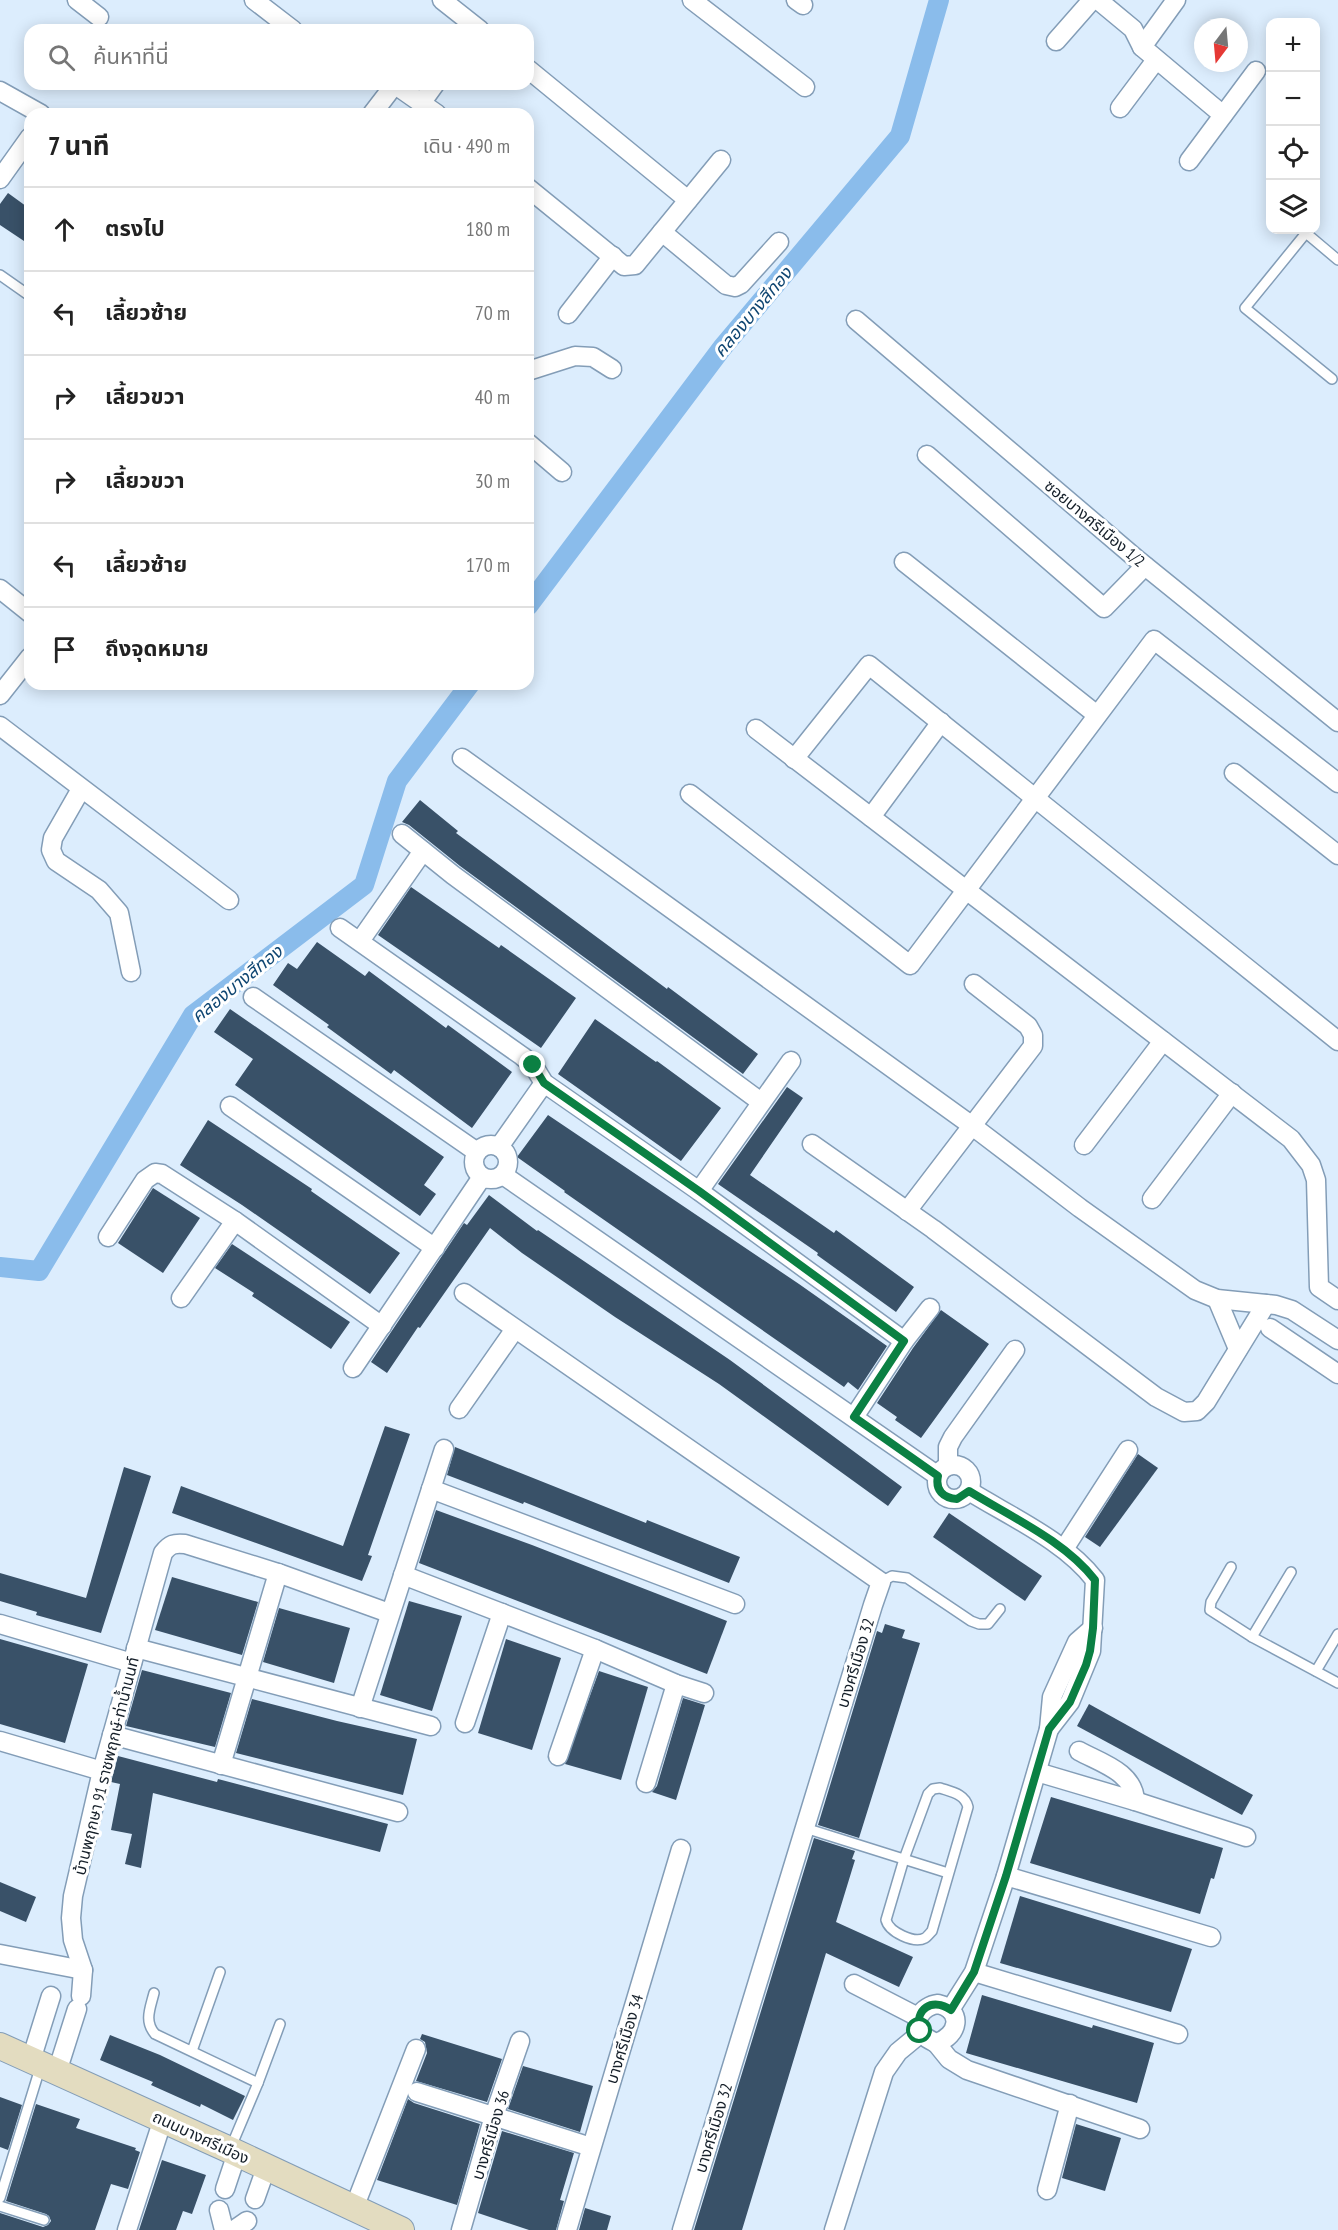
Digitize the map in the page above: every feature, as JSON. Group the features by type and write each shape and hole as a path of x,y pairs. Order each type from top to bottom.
{"street":[{"path":"77,0 99,17"},
{"path":"254,0 285,24"},
{"path":"441,0 470,24"},
{"path":"692,0 805,87"},
{"path":"1056,41 1092,0"},
{"path":"1098,0 1133,28 1142,47 1156,60 1223,115"},
{"path":"1142,47 1176,0"},
{"path":"1120,108 1156,60"},
{"path":"1189,160 1256,70"},
{"path":"534,74 688,200"},
{"path":"376,108 390,90"},
{"path":"403,90 430,108"},
{"path":"422,102 431,90"},
{"path":"0,91 30,108"},
{"path":"0,179 24,145"},
{"path":"534,199 624,266 635,265 721,160"},
{"path":"662,232 726,285 735,287 741,284 779,242"},
{"path":"568,314 613,256"},
{"name":"ซอยบางศรีเมือง 1/2","path":"856,320 1145,566 1338,722"},
{"path":"534,369 575,356 593,357 612,369"},
{"path":"534,448 562,472"},
{"path":"927,455 1104,608 1145,566"},
{"path":"904,562 1096,715"},
{"path":"0,589 24,608"},
{"path":"690,794 910,965 1154,640 1338,783"},
{"path":"0,695 24,665"},
{"path":"794,759 869,665 1338,1041"},
{"path":"871,817 941,722"},
{"path":"0,726 229,900"},
{"path":"756,729 1291,1139 1311,1165 1316,1180 1319,1287 1338,1300"},
{"path":"462,758 971,1125 1080,1208 1195,1290 1217,1299 1276,1305 1292,1310 1338,1340"},
{"path":"1234,773 1338,855"},
{"path":"81,789 53,838 51,850 56,861 99,890 119,913 131,972"},
{"path":"402,834 761,1102"},
{"path":"360,941 423,851"},
{"path":"340,928 522,1056 533,1065 544,1083 699,1191 904,1341"},
{"path":"907,1211 1033,1046 1033,1035 1028,1026 974,984"},
{"path":"253,997 477,1152"},
{"path":"1084,1145 1163,1041"},
{"path":"699,1191 791,1061"},
{"path":"499,1147 544,1083"},
{"path":"1152,1199 1232,1094"},
{"path":"230,1106 435,1248"},
{"path":"812,1144 907,1211 1156,1397 1184,1412 1197,1411 1206,1402 1266,1304"},
{"path":"490,1145 499,1147 508,1157 507,1169 503,1175 493,1179 482,1177 474,1163 477,1152 490,1145"},
{"path":"108,1237 145,1180 155,1173 171,1178 382,1326"},
{"path":"503,1175 854,1417 943,1471"},
{"path":"353,1368 482,1177"},
{"path":"181,1298 235,1221"},
{"path":"464,1293 881,1582"},
{"path":"1217,1299 1238,1349"},
{"path":"854,1417 904,1341 930,1308"},
{"path":"1270,1328 1338,1374"},
{"path":"459,1409 515,1329"},
{"path":"943,1471 956,1465 968,1470 972,1484 969,1491 957,1499 943,1495 938,1489 948,1447 1015,1350"},
{"path":"360,1708 444,1449"},
{"path":"1064,1549 1128,1450"},
{"path":"431,1489 735,1604"},
{"path":"951,2010 974,1972 1006,1876 1049,1729 1070,1702 1090,1651 1095,1580 1082,1563 1064,1549 969,1491"},
{"name":"บ้านพฤกษา 91 ราชพฤกษ์-ท่าน้ำนนท์","path":"43,2065 79,2003 83,1970 73,1940 71,1918 74,1896 102,1771 163,1553 169,1546 176,1543 185,1544 278,1573"},
{"path":"220,1765 278,1573 389,1613"},
{"path":"403,1575 595,1649 676,1684 704,1693"},
{"name":"บางศรีเมือง 32","path":"682,2230 881,1582"},
{"path":"465,1723 502,1613"},
{"path":"0,1624 134,1655 246,1677 430,1726"},
{"path":"558,1756 595,1649"},
{"path":"646,1783 676,1684"},
{"path":"112,1735 398,1812"},
{"path":"0,1742 102,1771"},
{"path":"1080,1751 1128,1779 1135,1793 1135,1801"},
{"path":"1037,1772 1135,1801 1246,1838"},
{"name":"บางศรีเมือง 34","path":"567,2230 681,1849"},
{"path":"1006,1876 1211,1937"},
{"path":"43,2065 53,1991 73,1940"},
{"path":"0,1954 83,1970"},
{"path":"974,1972 1178,2034"},
{"path":"854,1984 925,2031 948,2039 955,2025 951,2010 938,2004 930,2005 921,2012 925,2031 949,2059 968,2070 1140,2130"},
{"path":"834,2230 884,2072 898,2052 925,2031"},
{"name":"บางศรีเมือง 36","path":"461,2230 494,2116 520,2041"},
{"name":"ถนนบางศรีเมือง","path":"0,2046 234,2151 401,2230"},
{"path":"354,2208 416,2049"},
{"path":"417,2092 591,2147"},
{"path":"1047,2190 1070,2104"},
{"path":"127,2230 164,2119"},
{"path":"225,2189 234,2151"},
{"path":"255,2199 266,2168"},
{"path":"219,2210 224,2230"}],"lane":[{"path":"1332,379 1245,308 1306,233 1338,260"},
{"path":"0,275 24,292"},
{"path":"1231,1567 1211,1602 1210,1610 1252,1637 1338,1683"},
{"path":"1252,1637 1291,1572"},
{"path":"881,1582 892,1576 907,1578 979,1624 988,1624 1000,1610"},
{"path":"1316,1671 1338,1634"},
{"path":"940,1788 966,1800 968,1808 932,1930 926,1938 918,1940 893,1932 886,1920 904,1859 928,1794 933,1789 940,1788"},
{"path":"805,1828 948,1873"},
{"path":"192,2051 220,1972"},
{"path":"154,1993 148,2018 149,2027 155,2034 258,2083"},
{"path":"234,2151 280,2024"},
{"path":"0,2198 43,2065"},
{"path":"0,2206 44,2220"}],"building":[{"path":"8,193 24,205 24,241 0,225 0,204"},
{"path":"420,800 458,831 456,833 758,1054 743,1074 402,822"},
{"path":"411,887 499,948 501,945 576,998 541,1048 378,935"},
{"path":"317,942 365,976 369,971 446,1028 448,1025 512,1072 472,1128 394,1070 391,1074 273,985 288,963 297,969"},
{"path":"230,1009 444,1157 424,1185 436,1194 420,1216 235,1085 253,1059 214,1032"},
{"path":"595,1019 721,1108 681,1161 558,1074"},
{"path":"787,1087 803,1098 750,1175 834,1233 836,1230 914,1287 896,1312 817,1255 818,1253 718,1184"},
{"path":"548,1115 887,1346 858,1390 848,1382 844,1387 517,1157"},
{"path":"208,1120 312,1189 311,1191 400,1253 370,1294 180,1165"},
{"path":"153,1188 200,1218 163,1273 118,1243"},
{"path":"489,1195 537,1231 730,1360 902,1487 888,1506 719,1384 615,1317 522,1253 490,1228 387,1373 371,1362 464,1223 467,1225"},
{"path":"232,1244 350,1322 331,1349 252,1296 254,1293 215,1268"},
{"path":"941,1310 989,1344 921,1438 895,1420 897,1417 877,1403"},
{"path":"385,1426 410,1434 368,1555 372,1556 362,1581 172,1513 181,1486 343,1546"},
{"path":"455,1447 646,1523 647,1520 740,1557 729,1583 524,1502 523,1504 447,1475"},
{"path":"1138,1454 1158,1468 1100,1547 1085,1537"},
{"path":"124,1467 151,1476 101,1633 36,1615 37,1612 0,1601 0,1573 86,1598"},
{"path":"436,1510 727,1621 707,1674 419,1563"},
{"path":"949,1513 1042,1576 1025,1601 933,1537"},
{"path":"172,1577 258,1602 242,1655 155,1630"},
{"path":"409,1601 462,1616 432,1711 380,1695"},
{"path":"279,1608 350,1628 334,1683 263,1662"},
{"path":"885,1624 905,1630 902,1638 920,1643 859,1838 818,1825 877,1631 882,1633"},
{"path":"0,1639 88,1664 65,1743 0,1724"},
{"path":"506,1639 561,1658 532,1750 478,1733"},
{"path":"142,1670 231,1693 215,1747 126,1726"},
{"path":"599,1671 648,1687 621,1780 565,1764"},
{"path":"683,1698 705,1705 676,1800 652,1792 657,1786"},
{"path":"252,1699 417,1739 403,1795 236,1753"},
{"path":"1089,1704 1253,1795 1242,1815 1077,1726"},
{"path":"118,1756 217,1782 218,1779 388,1824 380,1852 153,1793 141,1868 125,1864 132,1834 111,1830 120,1784 111,1782"},
{"path":"1051,1797 1223,1848 1200,1914 1030,1863"},
{"path":"814,1838 855,1851 852,1859 855,1860 836,1922 913,1957 899,1987 826,1953 742,2230 694,2230"},
{"path":"0,1882 36,1897 26,1922 0,1911"},
{"path":"1020,1896 1192,1949 1171,2012 1000,1963"},
{"path":"982,1995 1092,2028 1093,2025 1154,2043 1137,2103 966,2053"},
{"path":"422,2034 502,2059 487,2102 416,2081 427,2053 425,2042 420,2039"},
{"path":"110,2035 160,2055 245,2096 233,2120 201,2104 200,2107 151,2085 153,2082 100,2060"},
{"path":"523,2066 593,2086 580,2132 508,2109"},
{"path":"0,2097 22,2105 8,2150 0,2147"},
{"path":"408,2099 414,2103 480,2124 457,2205 377,2180"},
{"path":"36,2104 80,2119 76,2128 136,2148 135,2150 140,2152 128,2189 111,2184 95,2230 0,2230 0,2213 43,2227 51,2221 46,2214 6,2201"},
{"path":"1076,2124 1121,2138 1105,2191 1062,2178"},
{"path":"502,2131 574,2153 560,2200 564,2201 556,2230 529,2230 478,2213"},
{"path":"162,2160 206,2175 192,2214 183,2211 176,2230 139,2230"},
{"path":"585,2208 611,2216 607,2230 579,2230"}],"waterway":[{"name":"คลองบางสีทอง","path":"534,598 722,348 900,136 939,0"},
{"name":"คลองบางสีทอง","path":"0,1267 39,1271 193,1015 364,885 397,781 465,690"}],"route":[{"path":"533,1065 544,1083 699,1191 904,1341 854,1417 938,1476 938,1489 943,1495 957,1499 969,1491 1064,1549 1082,1563 1095,1580 1093,1628 1086,1665 1070,1702 1049,1729 1006,1876 974,1972 951,2010 938,2004 930,2005 921,2012 918,2017 920,2031"}]}
